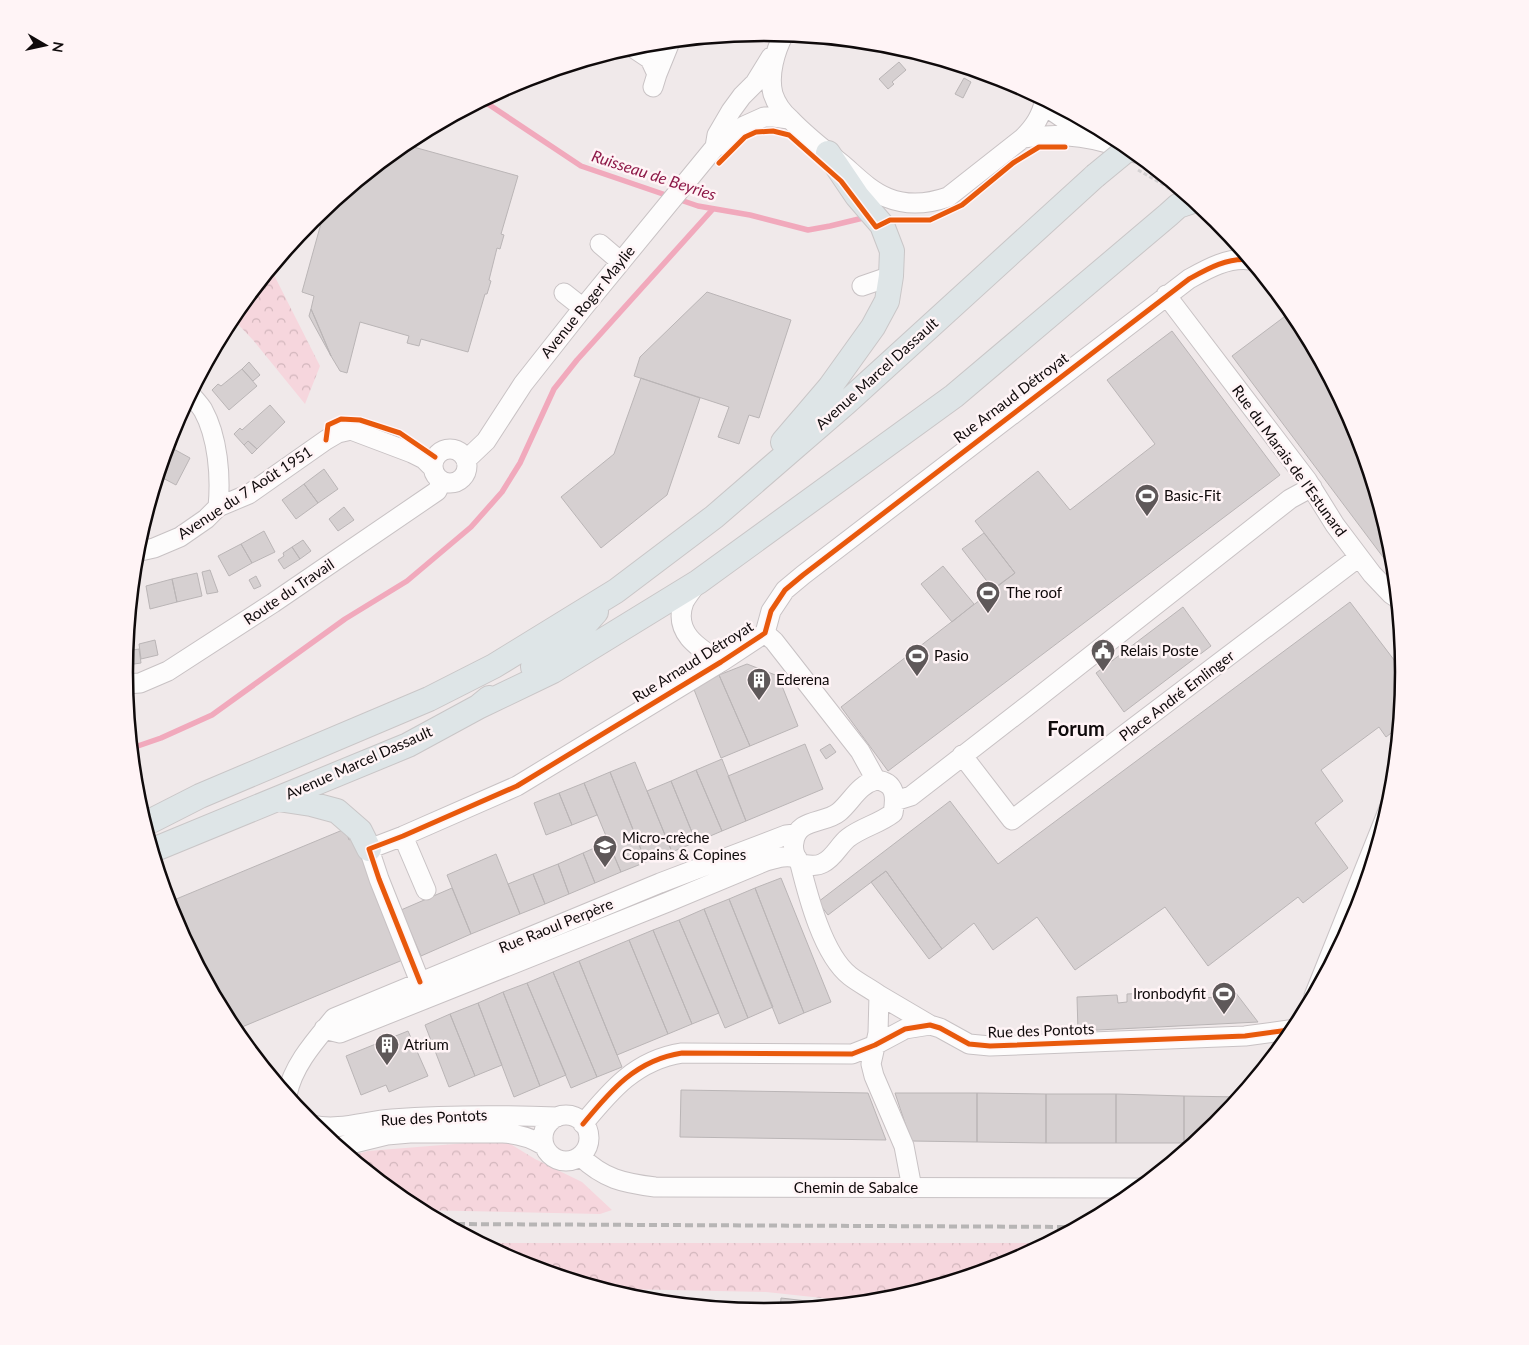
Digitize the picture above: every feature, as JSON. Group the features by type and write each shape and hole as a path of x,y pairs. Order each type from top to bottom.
{"main road":[{"path":"714,518 830,387 859,349 887,301 892,251 882,225 858,196 828,153"},
{"name":"Avenue Marcel Dassault","path":"151,821 200,796 429,700 494,666 616,591 714,518 848,402 1095,176 1123,154"},
{"path":"478,707 553,671 698,582 954,396 1178,206 1186,203"},
{"name":"Avenue Marcel Dassault","path":"159,848 408,745 478,707 573,638 616,591"},
{"path":"278,799 311,804 337,811 360,831 369,849"}],"street":[{"name":"Avenue Roger Maylie","path":"716,148 718,135 731,111 760,77 780,42"},
{"path":"781,42 773,68 772,81 773,94 779,106 789,119 828,153 873,190 889,199 917,204 933,202 948,197 1023,138 1034,127 1041,114 1043,105"},
{"path":"638,54 653,73 666,49"},
{"path":"1051,110 1091,138"},
{"name":"Avenue Roger Maylie","path":"466,460 486,441 523,384 583,308 716,148 728,141 744,126 764,117 774,116 789,119"},
{"path":"1023,138 1054,134 1091,138 1108,144"},
{"path":"600,244 622,262"},
{"name":"Rue Arnaud Détroyat","path":"369,849 517,786 721,662 765,633 771,611 785,590 803,575 1166,296 1189,279 1234,253"},
{"path":"862,286 891,276"},
{"path":"564,293 583,308"},
{"name":"Rue du Marais de l'Estunard","path":"1166,296 1312,487 1335,525 1359,557 1390,593"},
{"path":"195,400 203,410 214,438 218,468 218,507"},
{"name":"Avenue du 7 Août 1951","path":"145,550 180,537 206,519 218,507 249,494 338,433 352,430 412,453 424,459 438,474"},
{"path":"448,449 463,455 466,460 466,471 463,476 454,482 438,474 435,457 439,453 448,449"},
{"name":"Route du Travail","path":"134,683 140,683 168,672 274,604 437,491 438,474"},
{"path":"876,780 888,784 893,791 895,801 911,796 1290,499 1312,487"},
{"name":"Place André Emlinger","path":"962,755 1012,820 1359,557"},
{"path":"698,582 684,602 681,618 685,632 693,644 721,662"},
{"name":"Rue Arnaud Détroyat","path":"765,633 774,641 860,751 876,780"},
{"name":"Rue Raoul Perpère","path":"289,1088 292,1077 299,1065 334,1018 660,883 786,835 795,834 809,824 837,814 861,787 868,782 876,780"},
{"name":"Rue Raoul Perpère","path":"324,1029 340,1033 766,861 789,856 813,866 823,863 847,839 866,827 882,822 893,813 895,801"},
{"path":"795,834 793,846 798,861"},
{"path":"403,836 426,890"},
{"path":"369,849 420,982"},
{"name":"Rue des Pontots","path":"798,861 826,944 836,961 849,975 930,1025 940,1028 969,1044 990,1046 1245,1036 1284,1031"},
{"path":"1337,939 1358,885"},
{"path":"879,995 878,1033 872,1064 874,1076 904,1146 912,1188"},
{"path":"583,1124 620,1082 666,1056 682,1053 852,1054 875,1045 905,1029 930,1025"},
{"name":"Rue des Pontots","path":"325,1125 346,1126 389,1119 427,1117 502,1115 557,1117"},
{"path":"571,1116 583,1124 587,1130 588,1144 580,1156 575,1160 562,1161 550,1156 544,1145 544,1131 547,1125 557,1117 571,1116"},
{"name":"Rue des Pontots","path":"346,1145 387,1134 503,1133 519,1134 532,1138 544,1145"},
{"name":"Chemin de Sabalce","path":"580,1156 612,1179 655,1187 1128,1188"}],"green space":[{"path":"274,275 320,366 305,404 238,325"},
{"path":"504,1140 535,1159 582,1182 612,1210 600,1214 435,1210 380,1173 357,1154 368,1151"},
{"path":"494,1243 1035,1243 967,1270 888,1292 834,1299 766,1292 630,1289 562,1270"}],"building":[{"path":"899,62 906,70 892,82 894,84 888,89 879,79"},
{"path":"964,78 971,82 963,98 955,94"},
{"path":"415,147 518,176 501,234 504,235 500,249 497,248 489,280 491,281 487,294 485,294 468,352 421,339 419,346 407,343 409,336 360,322 347,373 340,371 331,356 311,309 314,296 302,292 321,223 380,172"},
{"path":"707,292 791,320 759,418 749,415 739,444 718,437 729,407 634,376 640,357"},
{"path":"311,309 316,320 331,356 309,316"},
{"path":"1285,316 1331,393 1348,431 1374,509 1386,561 1232,356"},
{"path":"1172,331 1280,475 888,771 841,707 1015,573 975,521 1038,471 1070,510 1155,444 1107,380"},
{"path":"249,362 260,375 253,381 242,369"},
{"path":"242,369 257,386 229,410 212,390 218,384 221,386"},
{"path":"641,378 700,398 667,495 601,548 561,497 614,454"},
{"path":"270,405 285,422 257,449 248,441 244,445 234,434 240,428 242,430"},
{"path":"248,441 257,449 252,454 244,445"},
{"path":"174,449 190,458 176,485 164,479"},
{"path":"324,469 338,489 318,503 304,484"},
{"path":"304,484 318,503 296,519 282,500"},
{"path":"344,507 354,520 338,531 329,519"},
{"path":"264,531 275,552 252,563 241,544"},
{"path":"984,533 1015,573 993,589 962,549"},
{"path":"303,540 311,551 300,559 292,547"},
{"path":"241,544 252,563 229,576 218,556"},
{"path":"292,547 300,559 284,569 278,560 284,556 283,553"},
{"path":"943,566 974,604 952,622 921,584"},
{"path":"210,570 218,592 207,594 202,572"},
{"path":"197,573 202,596 177,602 172,579"},
{"path":"256,576 261,586 254,589 249,580"},
{"path":"172,579 177,602 150,609 146,586"},
{"path":"1350,602 1396,662 1392,732 1386,737 1379,727 1321,770 1343,801 1315,823 1348,868 1303,903 1298,897 1208,966 1165,907 1075,970 1037,917 993,950 974,923 942,949 886,871 828,915 818,902 950,801 998,864"},
{"path":"1183,607 1211,646 1124,712 1096,673"},
{"path":"155,640 158,655 141,659 139,644"},
{"path":"139,649 141,663 133,664 134,650"},
{"name":"Ederena","path":"747,664 778,676 798,726 750,746 719,675"},
{"path":"719,675 750,746 721,758 693,687"},
{"path":"805,744 823,789 746,821 728,776"},
{"path":"830,744 836,752 826,759 820,750"},
{"path":"722,759 746,821 722,831 696,770"},
{"path":"635,762 672,852 646,862 610,772"},
{"path":"696,770 722,831 696,842 671,781"},
{"path":"610,772 646,862 621,872 584,783"},
{"path":"671,781 696,842 672,852 647,791"},
{"path":"584,783 597,815 572,825 559,793"},
{"path":"559,793 572,825 546,835 534,803"},
{"path":"345,829 349,840 355,837 405,959 243,1027 198,952 176,899"},
{"path":"608,842 621,872 595,883 583,853"},
{"path":"583,853 595,883 569,894 558,864"},
{"path":"496,854 520,914 471,934 447,875"},
{"path":"558,864 569,894 545,904 533,874"},
{"path":"886,871 942,949 929,959 871,882"},
{"path":"533,874 545,904 520,914 508,884"},
{"path":"781,878 831,1002 804,1013 755,888"},
{"path":"452,888 471,934 421,956 401,910"},
{"path":"755,888 804,1013 779,1024 729,899"},
{"path":"729,899 773,1007 748,1018 704,909"},
{"path":"704,909 748,1018 725,1028 679,920"},
{"path":"679,920 719,1013 692,1024 653,930"},
{"path":"653,930 692,1024 668,1034 629,940"},
{"path":"629,940 668,1034 617,1055 579,961"},
{"path":"579,961 622,1067 597,1077 553,972"},
{"path":"553,972 597,1077 571,1088 527,983"},
{"path":"527,983 566,1075 540,1086 503,992"},
{"path":"1232,988 1258,1022 1078,1031 1077,997 1117,995 1118,1003 1127,1002 1127,994 1205,990 1206,998 1215,997 1215,989"},
{"path":"503,992 540,1086 514,1097 478,1003"},
{"path":"478,1003 502,1065 475,1076 450,1014"},
{"path":"450,1014 475,1076 449,1087 425,1025"},
{"name":"Atrium","path":"408,1031 428,1076 389,1092 386,1085 361,1095 346,1056"},
{"path":"681,1090 868,1093 886,1140 680,1137"},
{"path":"895,1093 977,1093 977,1142 911,1141"},
{"path":"977,1093 1046,1094 1046,1143 977,1142"},
{"path":"1046,1094 1116,1094 1116,1143 1046,1143"},
{"path":"1116,1094 1184,1096 1184,1143 1116,1143"},
{"path":"1184,1096 1232,1097 1211,1119 1184,1143"},
{"path":"781,1298 811,1302 806,1302 781,1303"}],"waterway":[{"name":"Ruisseau de Beyries","path":"489,104 581,166 698,206 750,215 808,230 863,218"},
{"path":"138,746 161,738 212,715 345,619 407,581 471,527 502,492 520,463 554,389 577,360 713,209"}],"railway":[{"path":"458,1224 1066,1227"}],"cycle path":[{"path":"719,163 745,137 756,132 773,131 789,135 841,181 876,227 890,220 930,220 962,205 1013,163 1039,147 1065,147"},
{"path":"420,982 369,849 517,786 721,662 765,633 771,611 785,590 803,575 1189,279 1226,262 1242,260"},
{"path":"326,440 328,425 341,419 360,420 400,433 435,457"},
{"path":"583,1124 614,1088 626,1078 651,1062 682,1053 852,1054 875,1045 905,1029 930,1025 940,1028 969,1044 990,1046 1245,1036 1284,1031"}],"place":[{"name":"Basic-Fit","path":"1147,517"},
{"name":"The roof","path":"988,614"},
{"name":"Relais Poste","path":"1103,672"},
{"name":"Pasio","path":"917,677"},
{"name":"Ederena","path":"759,701"},
{"name":"Micro-crèche Copains & Copines","path":"605,868"},
{"name":"Ironbodyfit","path":"1224,1015"},
{"name":"Atrium","path":"387,1066"}],"district":[{"name":"Forum","path":"1076,729"}]}
